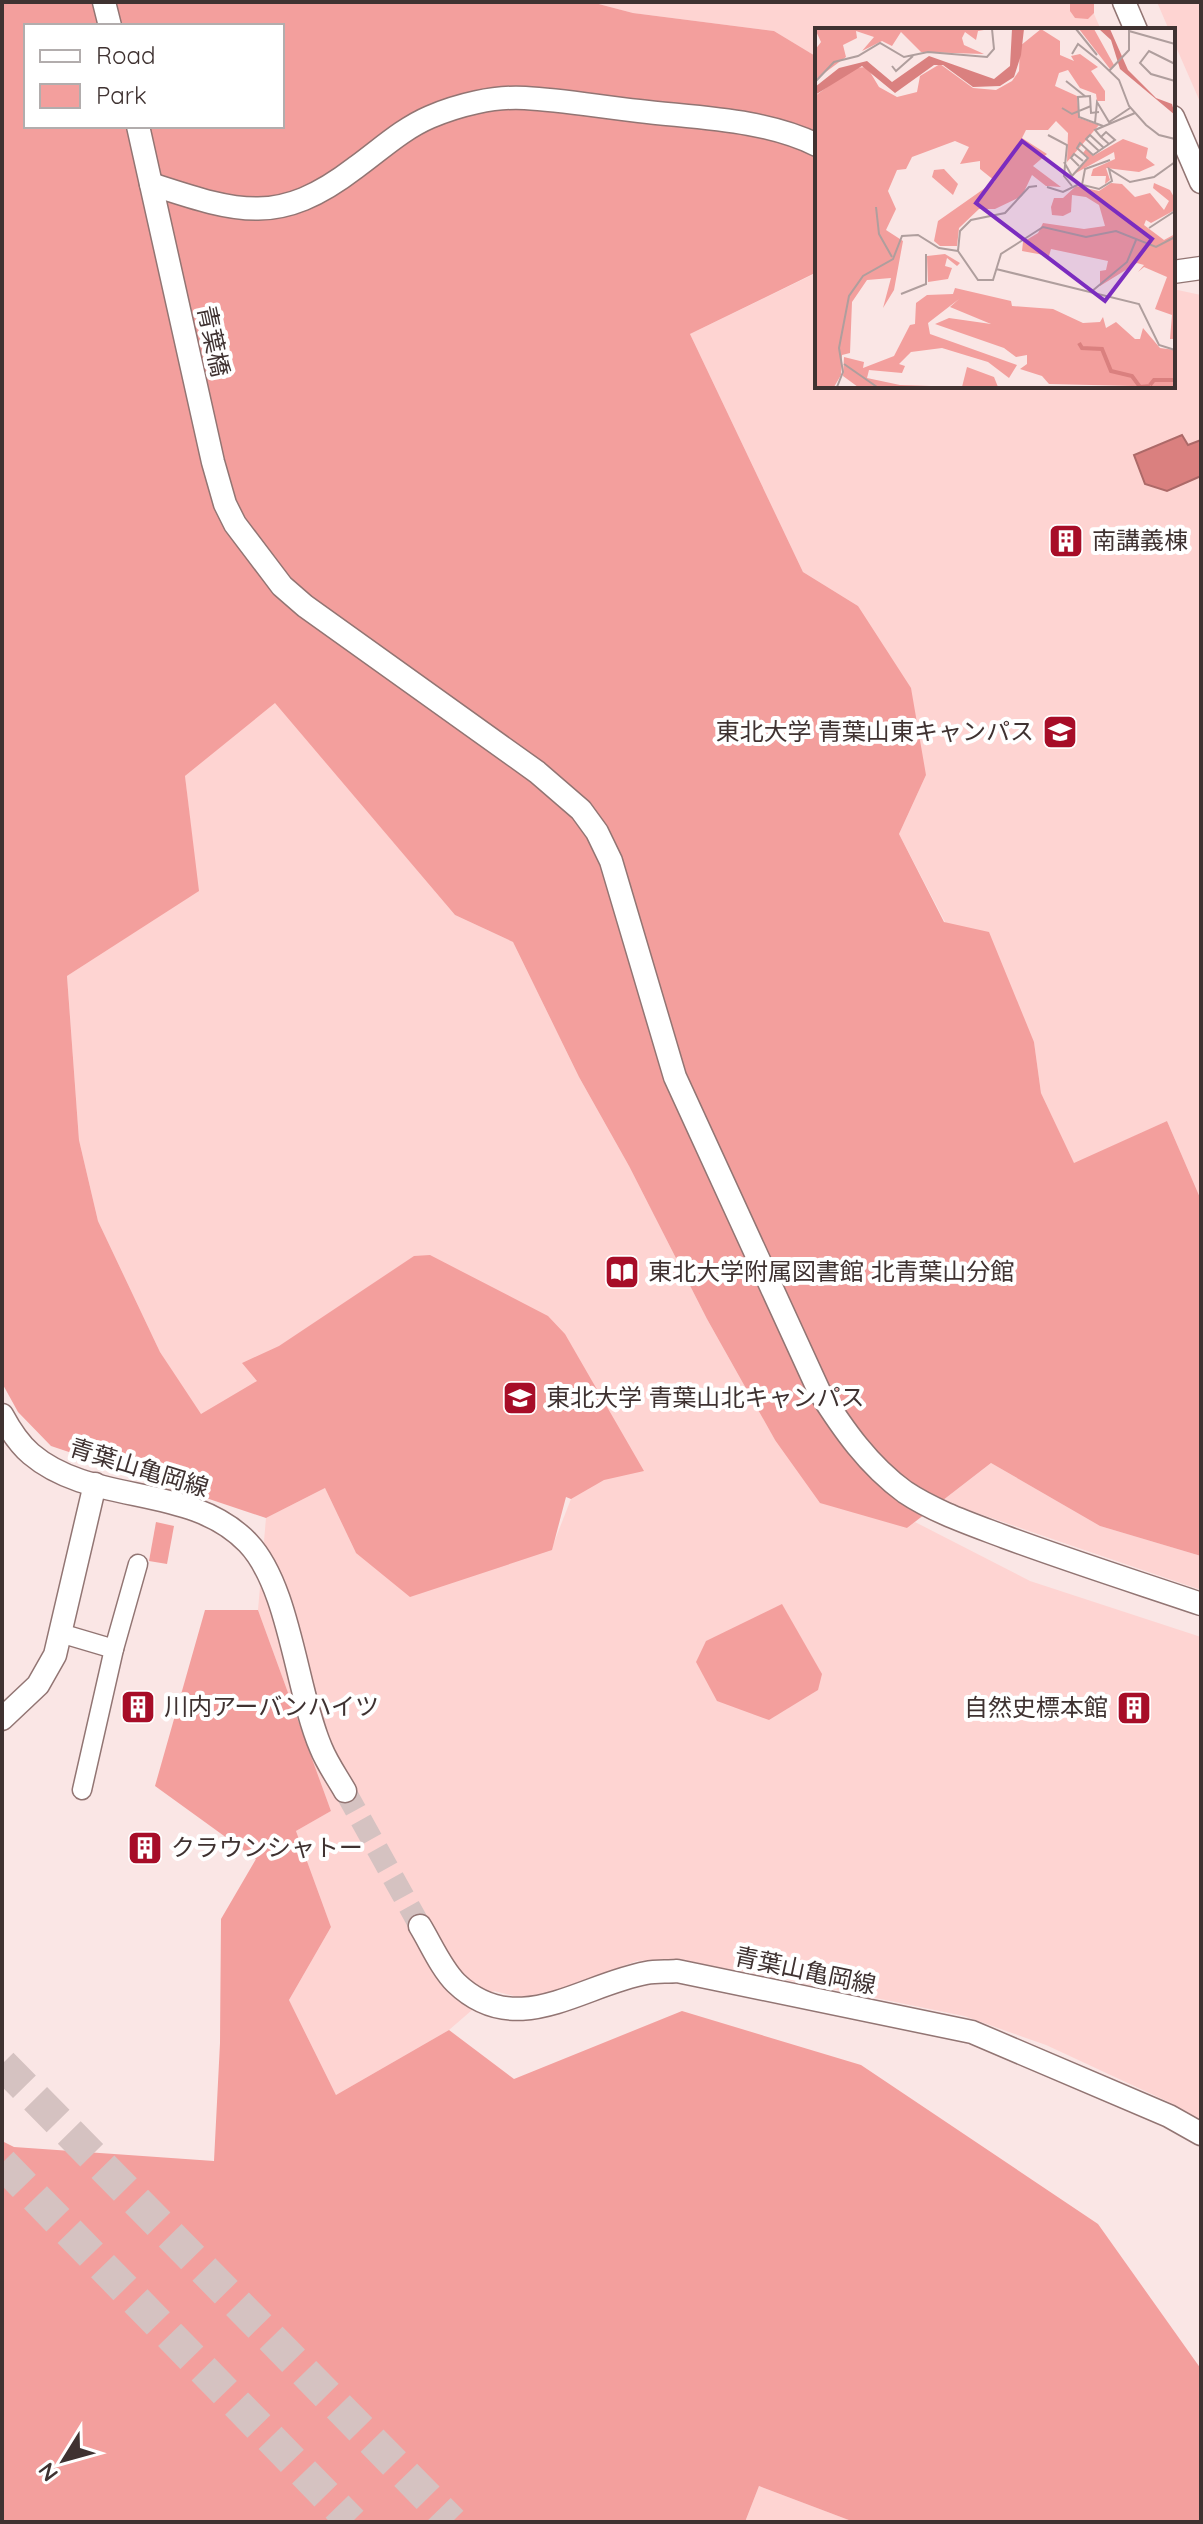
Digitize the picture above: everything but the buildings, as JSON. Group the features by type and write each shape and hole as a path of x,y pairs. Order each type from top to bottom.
{"street":[{"path":"104,2 110,24"},
{"path":"1124,2 1135,28"},
{"path":"151,184 247,210 279,207 305,200 331,186 397,135 430,117 480,102 523,98 771,128 815,144"},
{"path":"1175,122 1201,182"},
{"name":"青葉橋","path":"138,128 213,462 225,504 235,524 282,586 305,606 537,772 581,810 597,832 611,861 675,1077 819,1391 848,1436 875,1467 906,1492 944,1513 1201,1604"},
{"path":"1175,272 1201,268"},
{"name":"青葉山亀岡線","path":"2,1415 29,1453 58,1472 195,1510 227,1524 249,1544 273,1583 321,1749 345,1791"},
{"path":"2,1719 38,1685 55,1655 95,1484"},
{"path":"82,1790 114,1649 138,1564"},
{"path":"60,1633 114,1649"},
{"name":"青葉山亀岡線","path":"420,1926 455,1982 481,2001 507,2010 534,2009 647,1973 677,1971 972,2032 1130,2098 1201,2134"}],"shaded area":[{"path":"591,2 1094,2 1094,14 1100,28 815,28 815,56 774,31 633,13"},
{"path":"1157,2 1201,2 1201,104 1175,45 1175,28 1168,28"},
{"name":"東北大学 青葉山東キャンパス","path":"814,274 815,388 1175,388 1175,289 1201,295 1201,1200 1167,1121 1074,1164 1041,1093 1034,1042 945,922 899,834 926,775 858,606 803,572 690,334"},
{"path":"1182,435 1188,445 1201,440 1201,476 1167,491 1145,484 1134,455"},
{"name":"東北大学 青葉山北キャンパス","path":"275,702 455,915 513,942 579,1077 775,1440 907,1528 915,1522 1030,1581 1201,1637 1201,2121 1173,2104 1046,2045 964,2016 670,1959 637,1961 529,2000 494,1991 449,2030 336,2095 289,2000 331,1927 296,1831 331,1811 258,1610 266,1518 325,1488 356,1553 551,1550 571,1499 555,1486 200,1415 160,1352 98,1221 79,1140 67,976 198,891 185,776"},
{"path":"991,1463 1100,1526 1201,1556 1201,1590 942,1501"},
{"path":"759,2486 854,2522 745,2522"}],"green space":[{"path":"2,2 591,2 633,13 774,31 815,56 815,276 690,334 803,572 858,606 911,688 926,775 899,834 944,922 989,932 1034,1042 1041,1093 1074,1163 1167,1121 1201,1200 1201,1556 1100,1526 991,1463 907,1528 820,1503 775,1440 707,1319 629,1166 579,1077 513,942 455,915 275,703 185,776 199,891 67,976 79,1140 98,1221 160,1352 201,1414 257,1381 242,1363 279,1346 414,1256 430,1255 548,1316 565,1334 644,1471 604,1480 571,1499 566,1497 552,1550 410,1597 356,1553 325,1488 266,1518 51,1446 18,1412 2,1383"},
{"path":"1070,2 1094,2 1094,13 1088,19 1075,18 1070,11"},
{"path":"156,1522 174,1526 167,1564 149,1561"},
{"path":"782,1604 822,1674 818,1690 769,1720 717,1701 696,1662 706,1641"},
{"path":"205,1610 258,1610 331,1811 296,1831 331,1927 289,2000 336,2095 449,2030 514,2079 682,2011 861,2065 1098,2224 1201,2369 1201,2522 854,2522 759,2486 745,2522 2,2522 2,2141 14,2147 214,2161 220,2043 221,1919 256,1859 155,1786"}],"tunnel":[{"path":"345,1791 420,1926"},
{"path":"2,2064 452,2522"},
{"path":"2,2163 352,2522"}],"place":[{"name":"南講義棟","path":"1066,541"},
{"name":"東北大学 青葉山東キャンパス","path":"1060,732"},
{"name":"東北大学附属図書館 北青葉山分館","path":"622,1272"},
{"name":"東北大学 青葉山北キャンパス","path":"520,1398"},
{"name":"川内アーバンハイツ","path":"138,1707"},
{"name":"自然史標本館","path":"1134,1708"},
{"name":"クラウンシャトー","path":"145,1848"}]}
